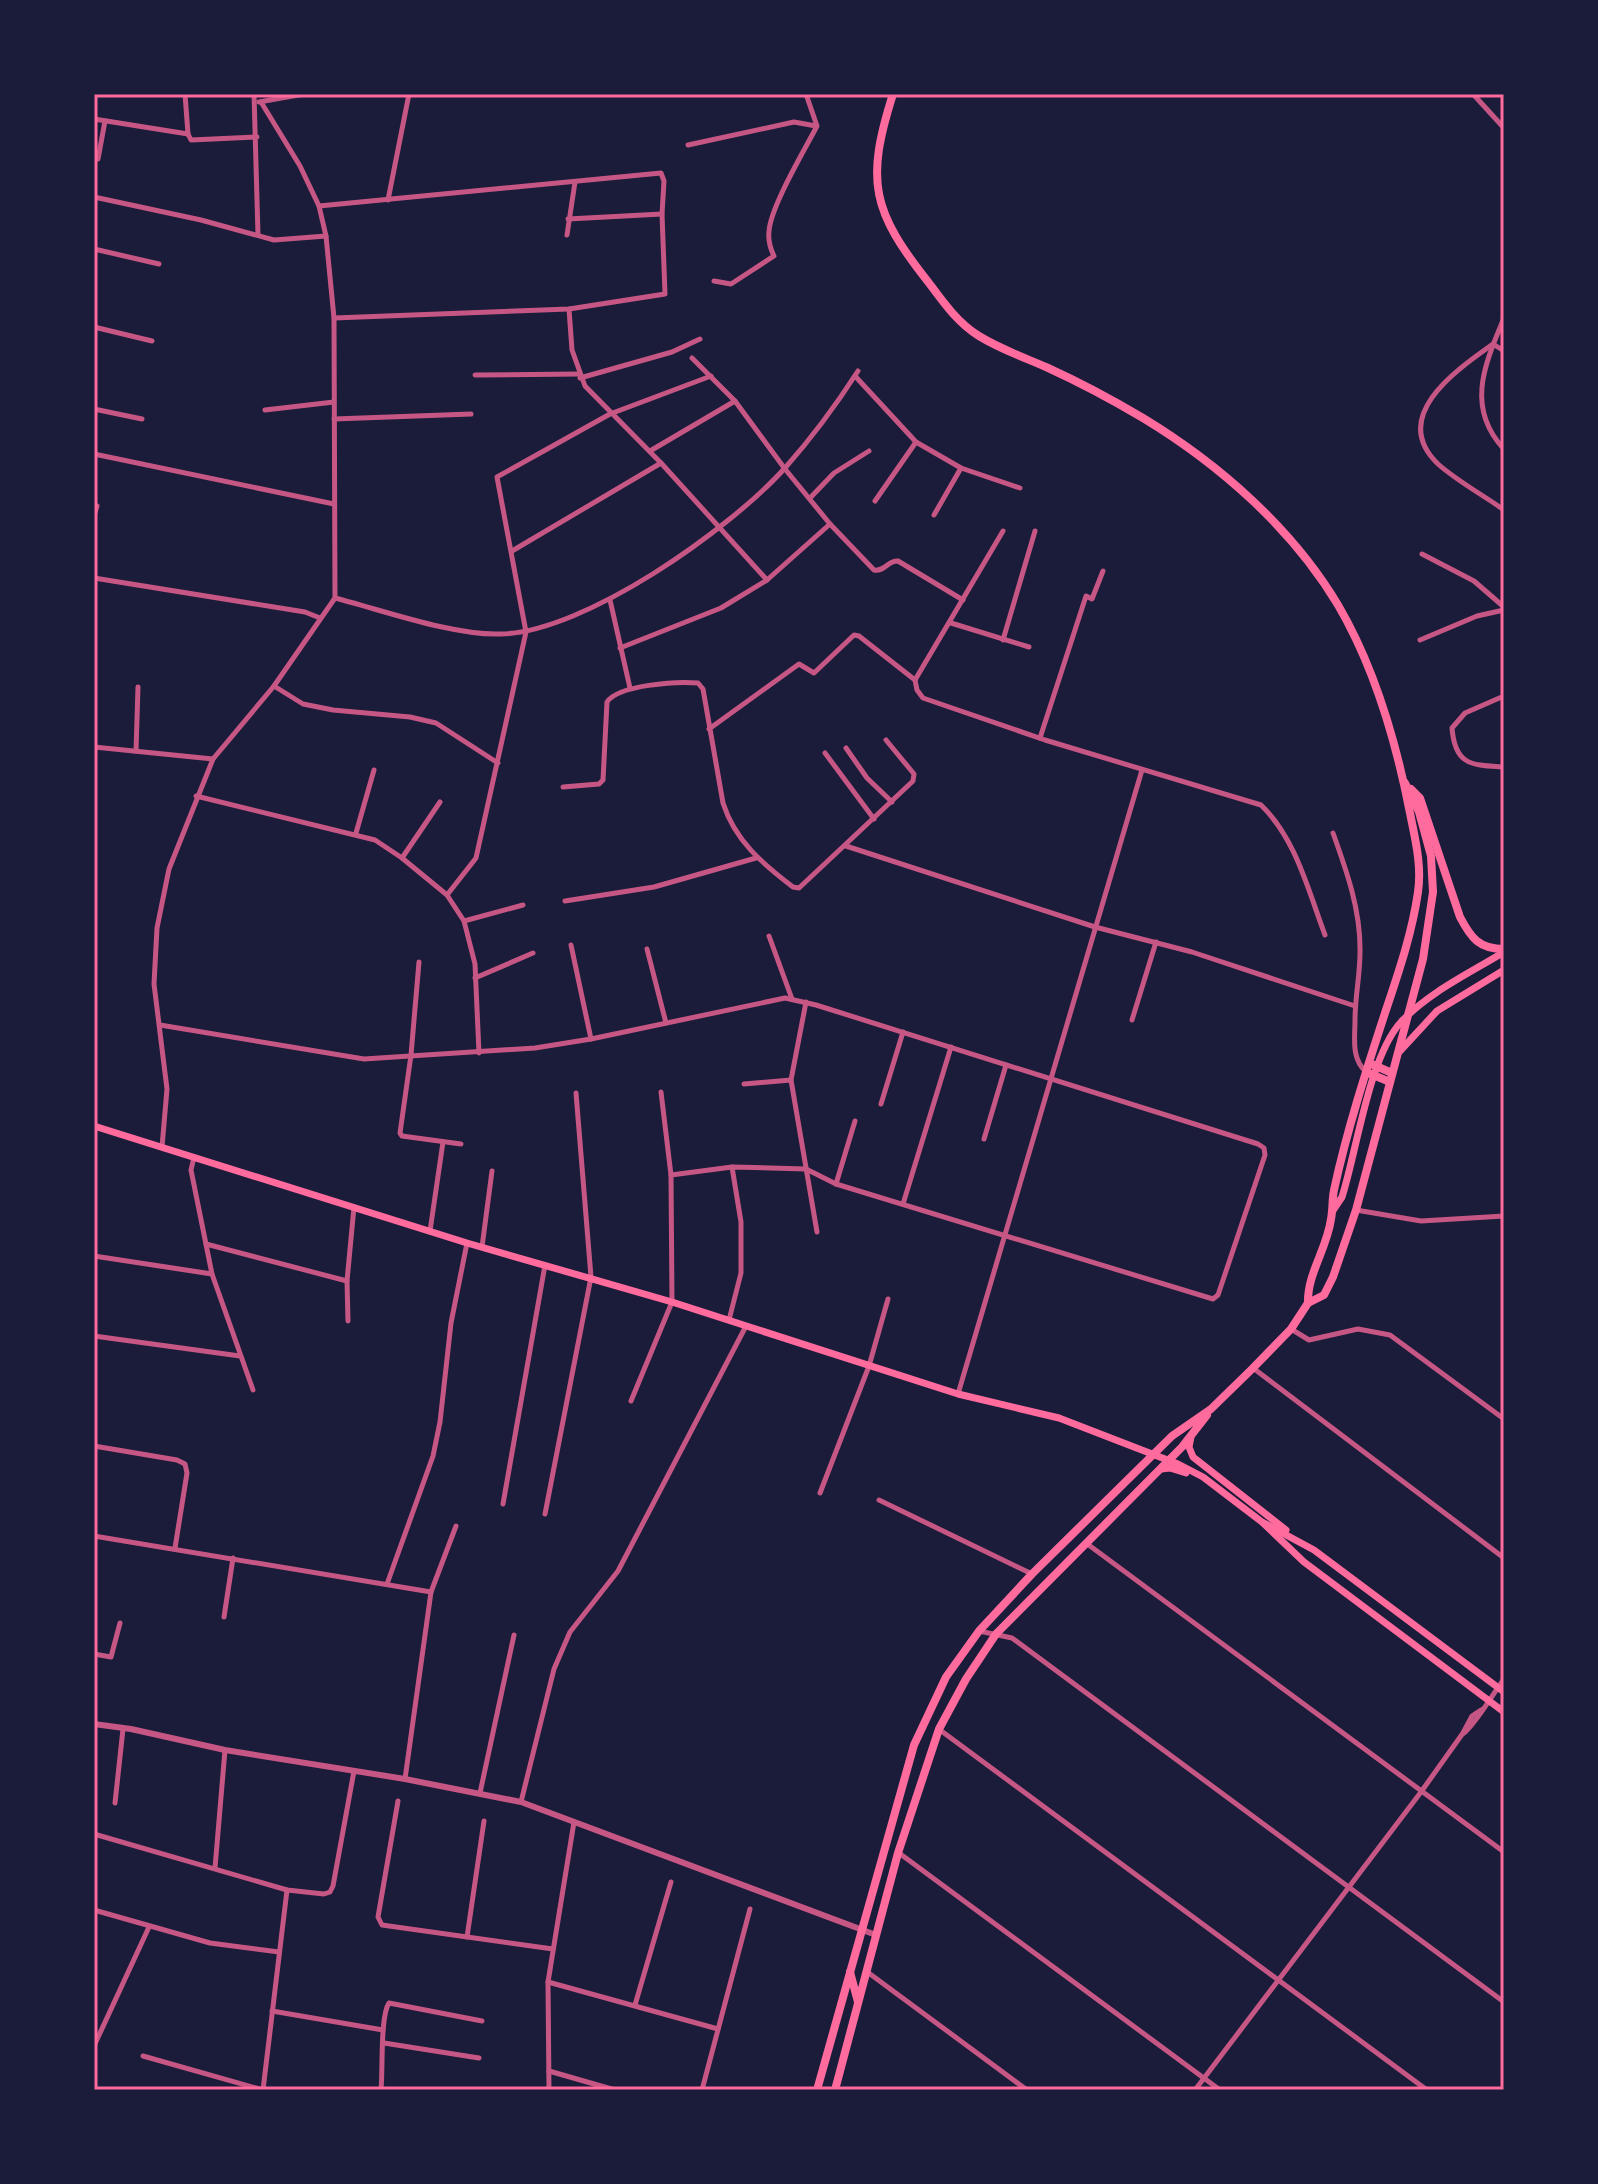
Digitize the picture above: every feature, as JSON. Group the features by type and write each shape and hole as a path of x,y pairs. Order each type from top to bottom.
{"main road":[{"path":"893,94 882,129 875,179 886,221 901,248 954,315 976,335 1010,353 1092,388 1218,469 1296,547 1337,604 1372,674 1405,783 1418,847 1418,891 1403,962 1367,1068 1333,1194 1322,1255 1308,1286 1308,1303"},
{"path":"1405,783 1420,798 1468,933 1483,946 1504,950"},
{"path":"835,2090 898,1853 939,1729 996,1634 1161,1469 1211,1409 1291,1329 1308,1303 1324,1295 1333,1277 1356,1210 1423,959 1433,892 1431,856 1419,812 1405,783"},
{"path":"1332,1212 1342,1197 1382,1056 1399,1024 1447,987 1504,950"},
{"path":"1398,1052 1437,1011 1504,970"},
{"path":"1367,1068 1391,1077"},
{"path":"94,1126 467,1243 672,1302 958,1394 1059,1418 1190,1470 1258,1520 1304,1562"},
{"path":"817,2090 914,1745 946,1677 979,1631 1032,1574 1172,1436 1211,1409"},
{"path":"1191,1436 1189,1447 1193,1457 1501,1690"},
{"path":"1161,1469 1179,1470 1209,1486 1304,1562 1504,1712"},
{"path":"1258,1520 1314,1550"},
{"path":"849,1970 858,2002"}],"street":[{"path":"185,94 188,134 194,141 257,137"},
{"path":"162,1147 167,1089 154,984 162,897 169,869 213,759 274,686 335,598 334,318 326,236 319,206 300,166 254,94"},
{"path":"258,102 304,94"},
{"path":"388,200 409,94"},
{"path":"714,281 731,284 774,256 768,230 817,126 806,94"},
{"path":"1473,94 1504,128"},
{"path":"258,102 258,235"},
{"path":"94,119 188,134"},
{"path":"98,159 105,121"},
{"path":"688,145 794,122 817,126"},
{"path":"319,206 661,173 664,177 665,294 569,309 334,318"},
{"path":"567,235 575,182"},
{"path":"94,197 201,220 274,240 326,236"},
{"path":"568,219 662,214"},
{"path":"94,249 159,264"},
{"path":"569,309 572,350 580,376 610,414 650,451 767,580"},
{"path":"1504,318 1481,382 1483,410 1490,434 1504,449"},
{"path":"94,327 152,341"},
{"path":"475,375 580,376 672,352 700,339"},
{"path":"1493,344 1504,351"},
{"path":"1493,344 1452,373 1433,394 1425,409 1422,429 1425,446 1438,463 1504,510"},
{"path":"692,358 735,401 830,524 874,570 880,571 891,562 898,561 963,600"},
{"path":"335,598 470,632 500,634 526,632 610,600 720,528 785,469 857,374 916,442 961,468 1020,488"},
{"path":"447,895 476,858 526,632 497,477 610,414 711,376"},
{"path":"650,451 735,401"},
{"path":"265,410 334,402"},
{"path":"94,409 142,419"},
{"path":"334,419 471,414"},
{"path":"875,501 916,442"},
{"path":"810,498 834,473 869,451"},
{"path":"94,454 334,504"},
{"path":"512,551 661,463"},
{"path":"934,515 961,468"},
{"path":"94,516 97,506"},
{"path":"620,648 721,608 767,580 830,524"},
{"path":"915,680 1003,531"},
{"path":"1003,640 1035,531"},
{"path":"1422,554 1474,581 1504,609"},
{"path":"1040,738 1086,596 1092,599 1103,571"},
{"path":"94,578 305,612 320,618"},
{"path":"610,600 630,688"},
{"path":"1420,640 1477,616 1504,609"},
{"path":"951,623 1029,647"},
{"path":"709,729 799,664 814,673 854,635 859,636 915,680 923,698 1040,738 1261,805 1283,831 1293,851 1325,935"},
{"path":"563,787 599,784 603,780 607,702 612,695 630,688 693,682 703,689 728,819 756,858 793,887 799,888 912,783 914,777 886,740"},
{"path":"274,686 303,704 436,723 498,763"},
{"path":"136,751 138,687"},
{"path":"1504,696 1465,713 1452,728 1455,746 1465,761 1473,765 1504,767"},
{"path":"94,747 213,759"},
{"path":"846,748 867,778 892,802"},
{"path":"825,753 874,819"},
{"path":"356,833 374,770"},
{"path":"958,1394 1142,770"},
{"path":"196,796 375,840 447,895 464,921 475,964 479,1053"},
{"path":"402,858 440,802"},
{"path":"1333,833 1351,881 1359,927 1355,1056 1367,1068"},
{"path":"846,846 1095,927 1156,942 1355,1006"},
{"path":"565,901 654,887 756,858"},
{"path":"464,921 523,905"},
{"path":"769,936 792,999"},
{"path":"1132,1020 1156,942"},
{"path":"571,945 591,1039"},
{"path":"647,949 666,1023"},
{"path":"475,978 533,953"},
{"path":"419,962 411,1055 400,1129 402,1136 461,1144"},
{"path":"160,1025 364,1059 535,1048 591,1039 776,998 792,999 1264,1148 1260,1169 1218,1295 1213,1299 836,1184 806,1169 732,1167 671,1175"},
{"path":"806,1002 791,1080 817,1232"},
{"path":"881,1104 903,1032"},
{"path":"903,1204 951,1047"},
{"path":"984,1139 1006,1065"},
{"path":"744,1084 791,1080"},
{"path":"631,1401 672,1302 671,1175 661,1092"},
{"path":"545,1514 591,1277 576,1093"},
{"path":"836,1184 855,1121"},
{"path":"430,1231 443,1142"},
{"path":"194,1157 191,1170 212,1274 253,1390"},
{"path":"729,1320 741,1273 741,1222 732,1167"},
{"path":"482,1247 492,1171"},
{"path":"348,1321 347,1281 354,1207"},
{"path":"1356,1210 1421,1221 1504,1216"},
{"path":"387,1584 433,1456 451,1323 467,1243"},
{"path":"206,1244 347,1281"},
{"path":"94,1256 212,1274"},
{"path":"503,1504 545,1265"},
{"path":"820,1493 869,1366 888,1299"},
{"path":"521,1802 554,1669 570,1632 618,1571 746,1326"},
{"path":"1291,1329 1309,1340 1358,1329 1390,1335 1504,1419"},
{"path":"94,1336 240,1356"},
{"path":"1253,1368 1504,1558"},
{"path":"94,1446 185,1464 187,1473 175,1548"},
{"path":"879,1500 1032,1574"},
{"path":"405,1779 431,1592 456,1526"},
{"path":"94,1536 431,1592"},
{"path":"1086,1542 1504,1852"},
{"path":"224,1617 233,1558"},
{"path":"94,1654 111,1657 120,1623"},
{"path":"979,1631 1012,1638 1504,2002"},
{"path":"480,1793 514,1635"},
{"path":"1195,2090 1421,1792 1472,1716 1501,1690 1504,1679"},
{"path":"94,1724 521,1802 876,1935"},
{"path":"115,1803 123,1729"},
{"path":"939,1729 1427,2090"},
{"path":"215,1868 225,1750"},
{"path":"94,1834 287,1890 324,1894 330,1892 354,1771"},
{"path":"398,1801 379,1922 382,1925 553,1949"},
{"path":"467,1937 484,1821"},
{"path":"549,2090 548,1982 574,1822"},
{"path":"898,1853 1220,2090"},
{"path":"635,2005 671,1882"},
{"path":"143,2056 263,2090 287,1890"},
{"path":"702,2090 750,1909"},
{"path":"94,1910 210,1943 279,1952"},
{"path":"94,2046 149,1927"},
{"path":"866,1971 1027,2090"},
{"path":"548,1982 718,2029"},
{"path":"381,2090 386,2005 389,2003 482,2021"},
{"path":"272,2011 383,2030"},
{"path":"384,2043 479,2058"},
{"path":"549,2071 615,2090"}]}
